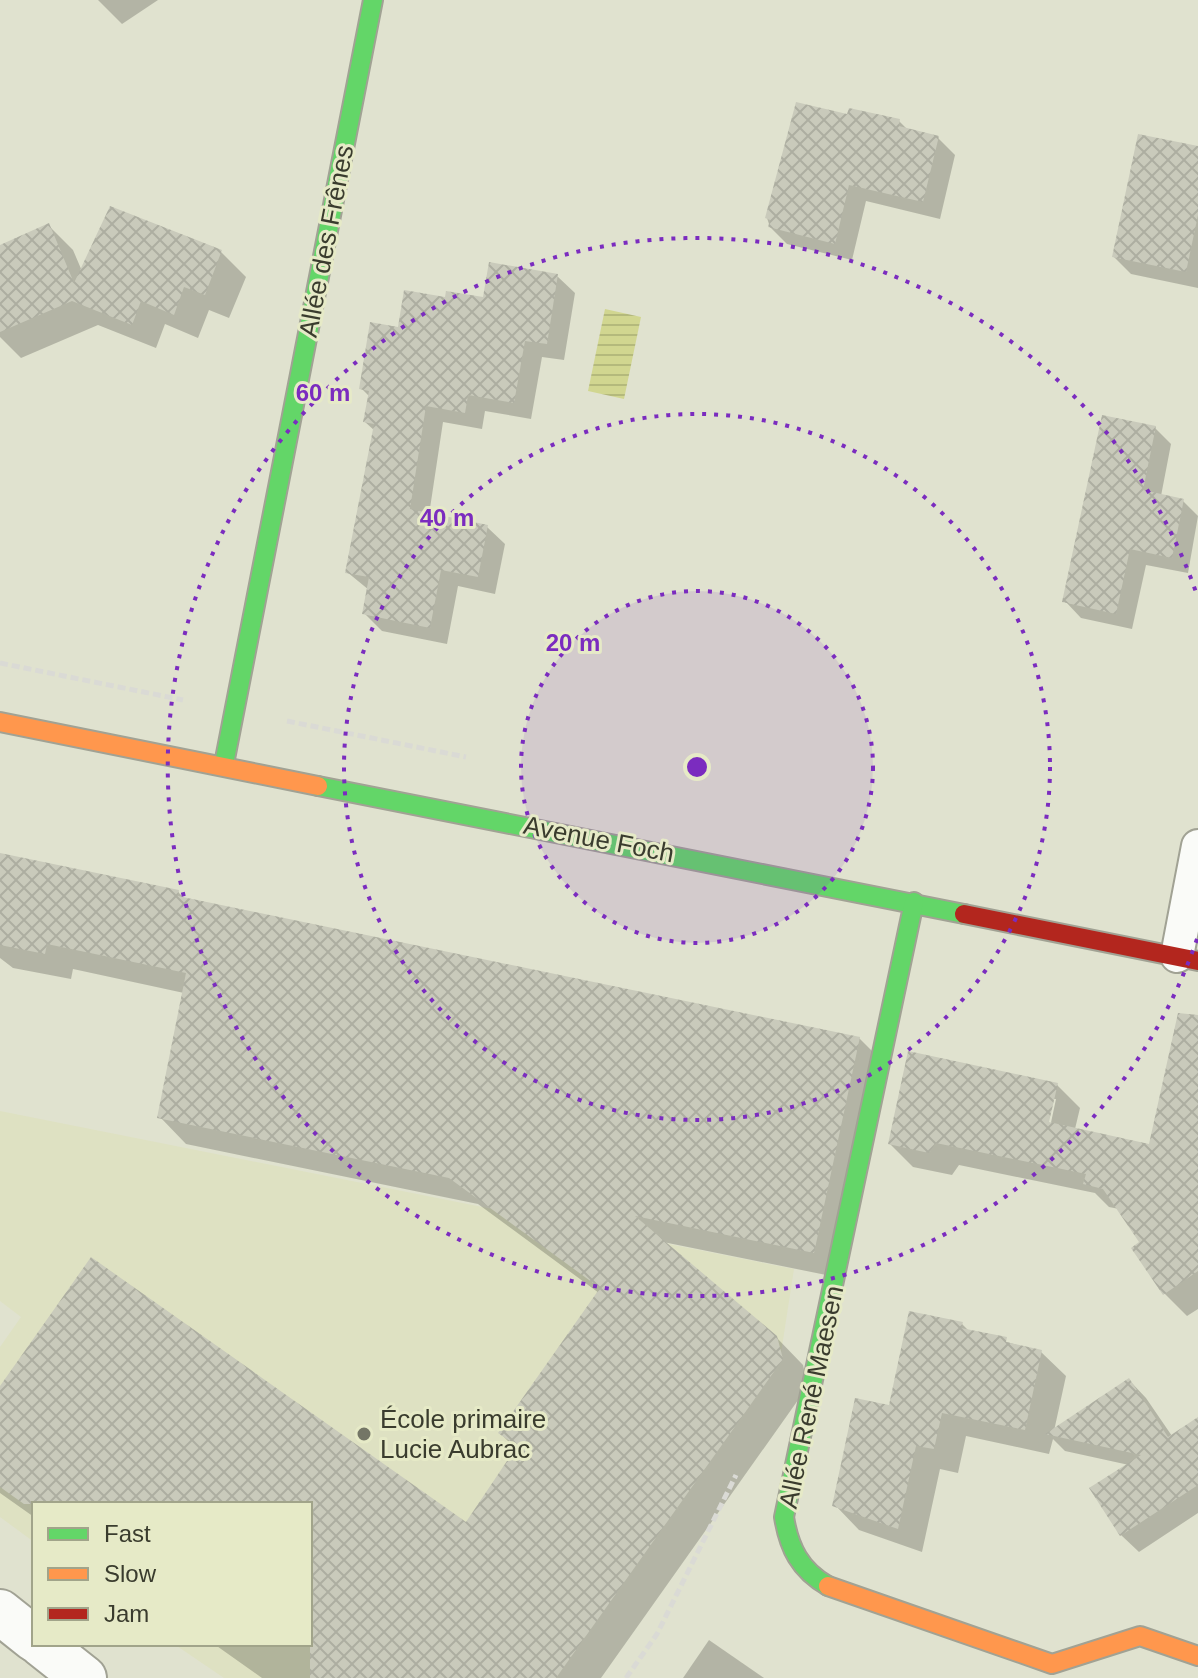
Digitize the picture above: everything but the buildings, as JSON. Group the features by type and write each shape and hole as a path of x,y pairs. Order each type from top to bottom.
{"street":[{"name":"Allée des Frênes","path":"224,764 373,0"},
{"name":"Avenue Foch","path":"0,722 224,764 1188,958"},
{"name":"Allée René Maesen","path":"914,902 784,1517 787,1542 796,1561 813,1579 834,1589 1052,1664 1140,1636 1198,1656"},
{"path":"0,1612 32,1637"},
{"path":"44,1646 84,1678"}],"lane":[{"path":"1188,958 1198,846"}],"path":[{"path":"626,1678 657,1634 740,1467"}],"shaded area":[{"path":"605,309 641,317 624,399 588,391"},
{"name":"École primaire Lucie Aubrac","path":"0,1111 794,1269 781,1353 556,1678 224,1678 177,1646 312,1646 312,1502 32,1502 32,1541 0,1517 0,1347 21,1317 0,1301"}],"traffic: fast":[{"path":"224,764 373,0"},
{"path":"318,786 964,914"},
{"path":"828,1586 810,1573 797,1557 784,1517 914,902"}],"traffic: slow":[{"path":"0,722 318,786"},
{"path":"828,1586 1052,1664 1140,1636 1198,1656"}],"traffic: jam":[{"path":"964,914 1198,961"}],"place":[{"name":"École primaire Lucie Aubrac","path":"364,1434"}]}
